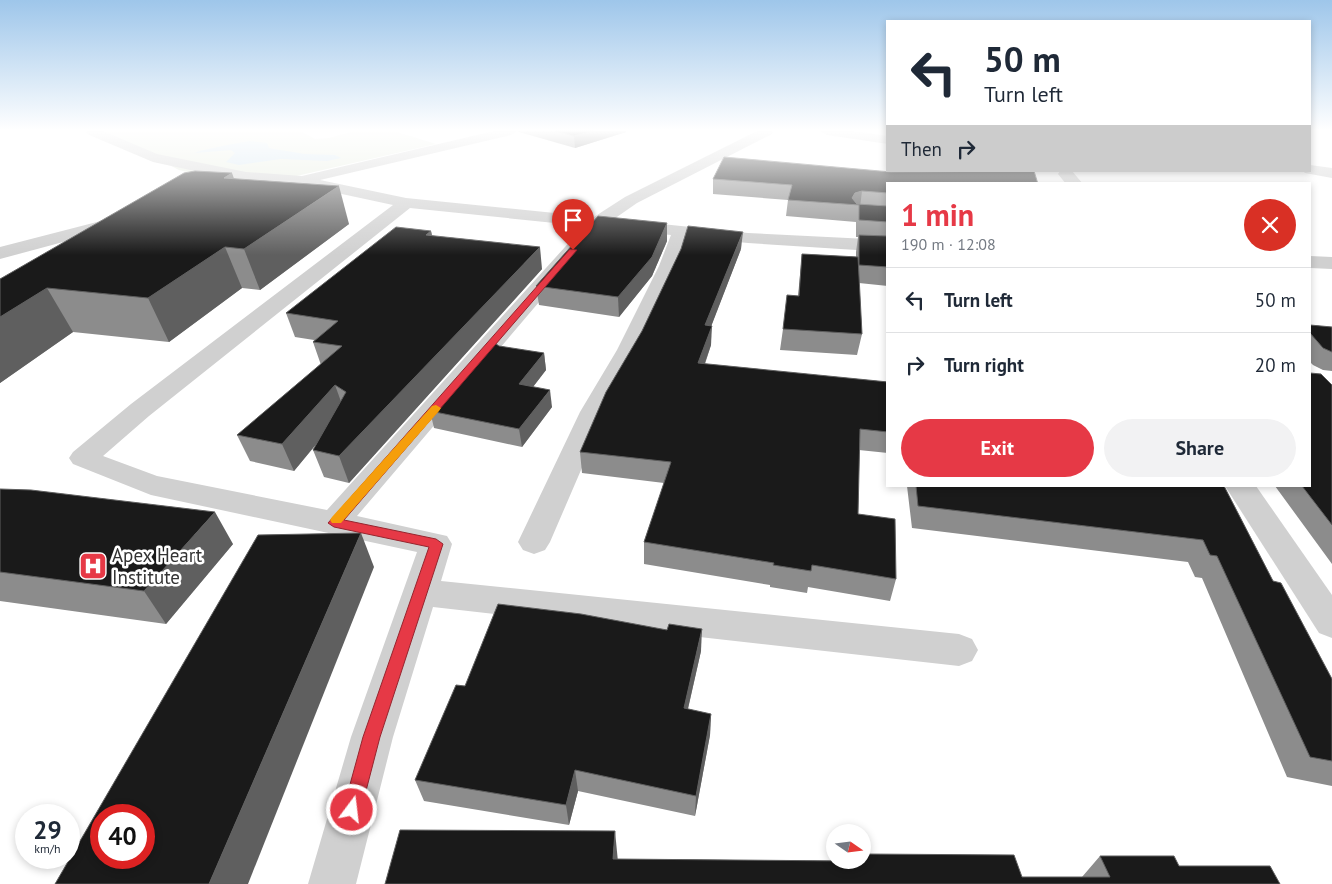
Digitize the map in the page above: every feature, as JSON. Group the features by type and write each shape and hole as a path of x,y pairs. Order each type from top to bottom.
{"street":[{"path":"223,172 246,177 300,180 406,202 682,231 886,246"},
{"path":"242,193 334,172"},
{"path":"334,523 597,223 631,200 677,176 697,172"},
{"path":"332,884 372,737 436,544 151,485 82,458 140,410 406,202"},
{"path":"0,253 136,217"},
{"path":"534,542 593,412 629,350 669,266 682,231"},
{"path":"1311,262 1332,264"},
{"path":"1241,487 1332,623"},
{"path":"420,592 959,650"}],"shaded area":[{"path":"188,172 313,172 249,187"}],"building":[{"path":"716,172 1034,172 1037,182 886,182 886,193 862,191 855,193 852,198 857,204 886,206 886,222 859,220 859,205 788,200 792,185 713,179"},
{"path":"184,173 232,173 224,178 339,186 244,249 225,247 148,298 47,288 0,317 0,279"},
{"path":"598,216 667,223 652,257 618,297 536,286"},
{"path":"688,226 743,232 705,325 712,326 698,363 886,382 886,432 860,429 858,514 895,519 896,579 812,565 811,571 773,565 774,563 644,542 671,462 580,452 606,392 642,331 681,249"},
{"path":"396,227 431,231 426,235 540,247 339,456 313,450 346,392 335,385 282,444 237,435 342,346 313,342 338,321 286,313"},
{"path":"859,235 886,236 886,267 859,265"},
{"path":"802,254 858,257 862,334 783,329 787,295 799,296"},
{"path":"1311,325 1332,327 1332,352 1323,348 1311,334"},
{"path":"492,341 499,346 544,353 519,384 550,390 519,429 430,411"},
{"path":"1311,373 1321,374 1332,385 1332,525 1303,487 1311,487"},
{"path":"916,487 1225,487 1273,581 1281,583 1332,679 1332,761 1310,757 1217,556 1210,555 1203,540 918,506"},
{"path":"0,489 31,490 215,512 144,591 0,572"},
{"path":"361,533 209,884 55,884 64,869 80,869 80,841 90,824 90,869 155,869 155,804 102,804 258,535"},
{"path":"498,604 581,614 667,630 669,624 702,629 684,708 711,714 696,796 575,770 566,805 415,780 456,685 465,686"},
{"path":"400,830 615,831 613,859 826,861 826,869 871,869 871,854 1014,855 1022,877 1110,877 1100,856 1174,856 1179,866 1270,866 1280,884 385,884"}],"slow traffic":[{"path":"336,520 436,408"}],"place":[{"name":"Apex Heart Institute","path":"93,566"}],"route":[{"path":"352,810 372,737 436,544 334,523 477,362 573,250"}]}
